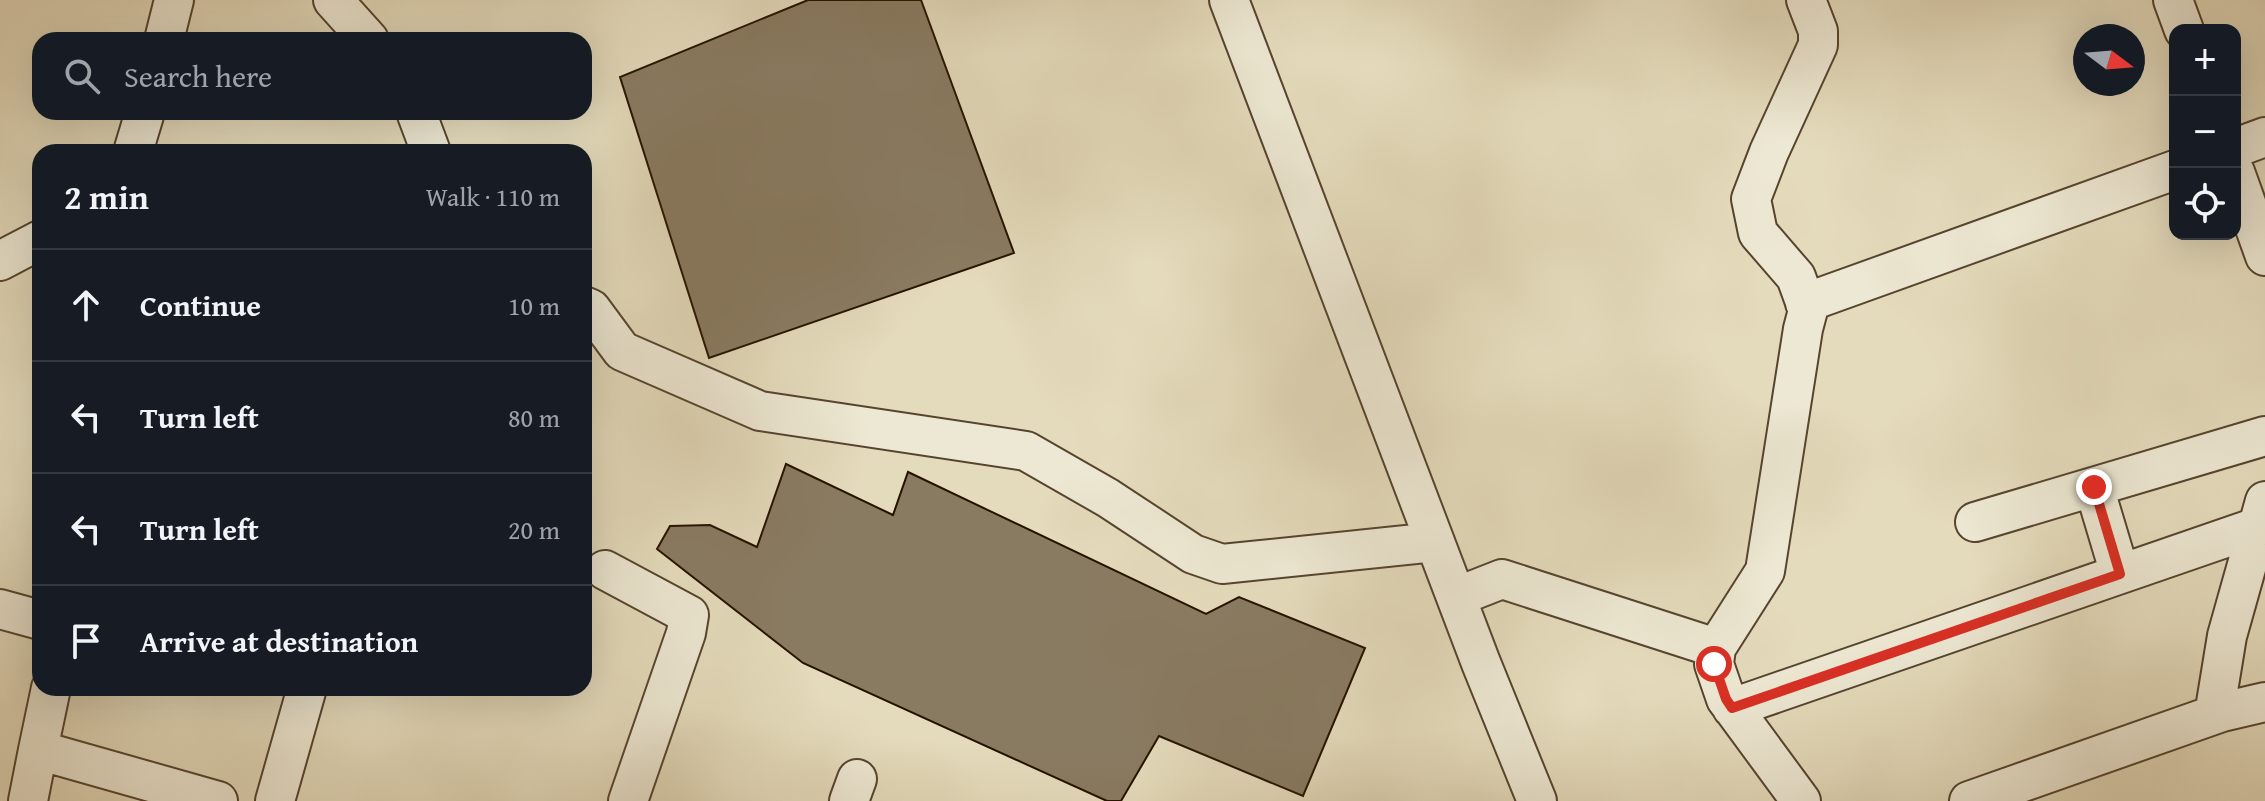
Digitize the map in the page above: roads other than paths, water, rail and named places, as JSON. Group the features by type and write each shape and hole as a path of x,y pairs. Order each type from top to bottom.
{"street":[{"path":"166,32 174,0"},
{"path":"333,0 362,32"},
{"path":"1229,0 1537,801"},
{"path":"1801,801 1726,699 1714,664 1716,648 1765,571 1808,310 1796,277 1758,233 1751,199 1818,45 1818,31 1806,0"},
{"path":"2173,0 2182,24"},
{"path":"135,144 143,120"},
{"path":"419,120 428,144"},
{"path":"2241,146 2265,137"},
{"path":"1805,303 2169,172"},
{"path":"2241,189 2265,256"},
{"path":"0,261 32,244"},
{"path":"592,310 622,351 760,411 1026,451 1108,498 1193,554 1222,564 1435,542"},
{"path":"1975,522 2265,436"},
{"path":"2094,487 2120,574"},
{"path":"1732,708 2120,574 2261,514"},
{"path":"2222,712 2216,703 2227,636 2261,514"},
{"path":"605,570 689,615 686,633 628,801"},
{"path":"1456,597 1502,579 1716,648"},
{"path":"0,609 32,618"},
{"path":"28,801 49,696"},
{"path":"275,801 305,696"},
{"path":"1969,801 2222,712 2265,702"},
{"path":"38,750 215,801"}]}
